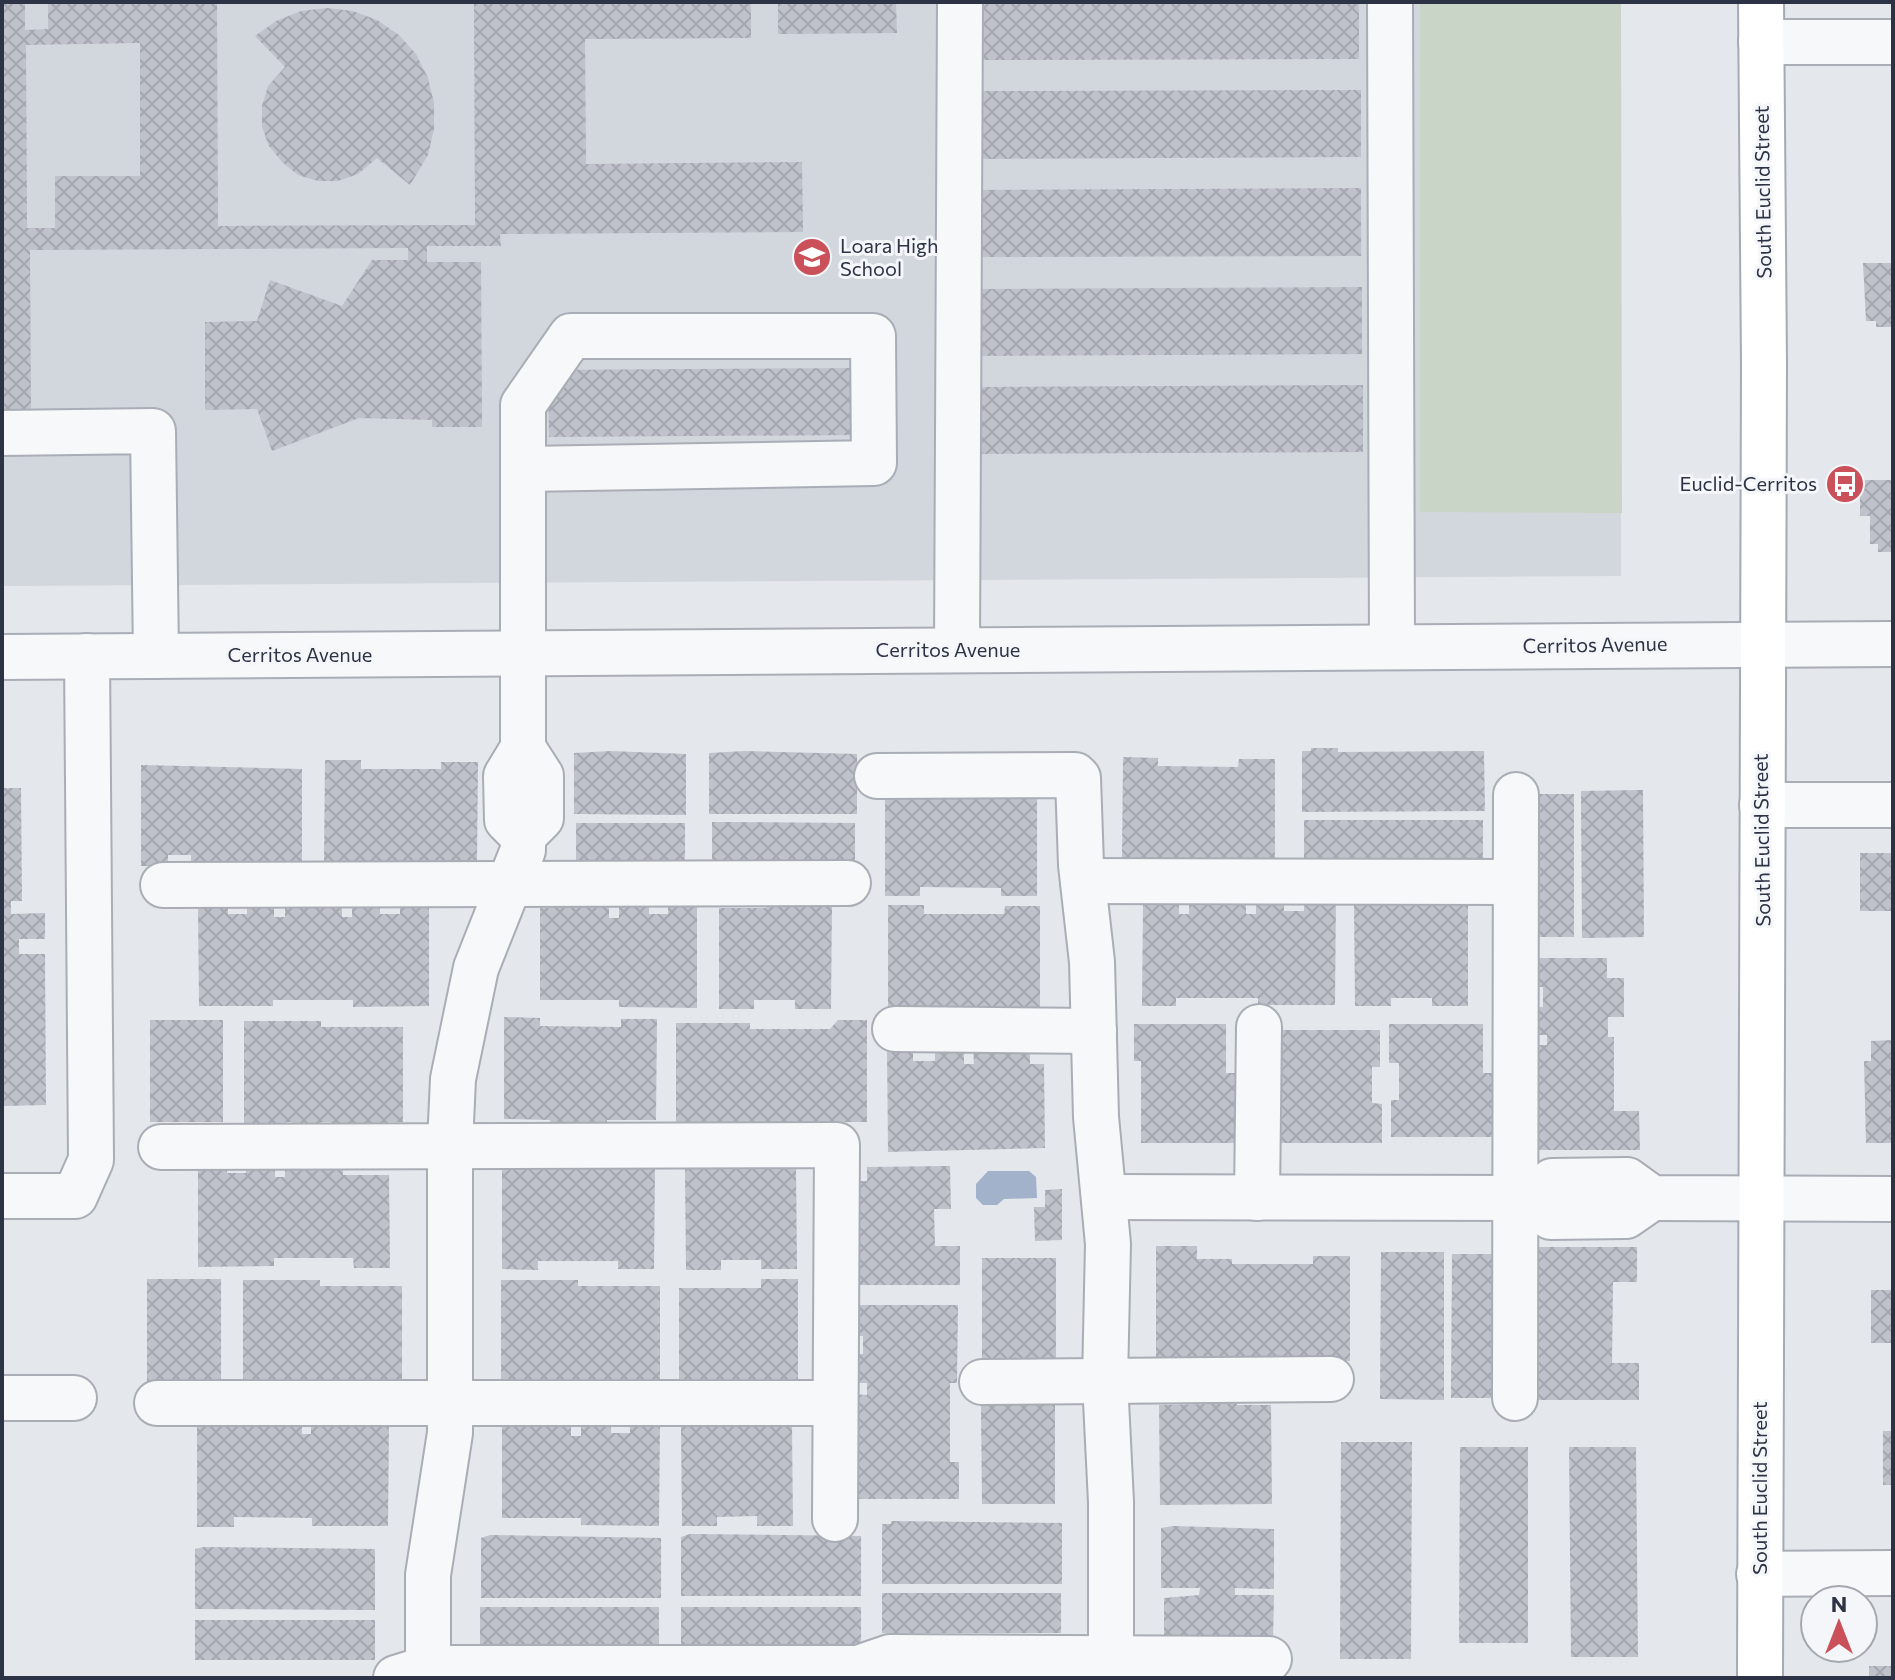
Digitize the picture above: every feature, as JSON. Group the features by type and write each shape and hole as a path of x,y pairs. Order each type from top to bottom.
{"main road":[{"name":"South Euclid Street","path":"1760,1678 1764,365 1761,22"}],"street":[{"path":"957,650 960,2"},
{"path":"1390,2 1394,471 1392,647"},
{"path":"1761,22 1893,42"},
{"path":"524,469 874,463 873,336 571,336 523,405 523,748 541,776 541,818 523,836 523,850 488,934 466,1005 453,1079 450,1144 451,1403 446,1465 412,1673 858,1668 890,1657 1269,1659"},
{"path":"2,433 153,431 156,656"},
{"name":"Cerritos Avenue","path":"2,657 1893,644"},
{"path":"2,1196 75,1196 91,1160 87,656"},
{"path":"877,776 1075,775 1078,778 1083,881 1090,936 1096,1117 1109,1271 1105,1381 1111,1502 1111,1658"},
{"path":"1515,1398 1525,1198 1515,882 1516,795"},
{"path":"1762,805 1893,805"},
{"path":"1083,881 1515,882"},
{"path":"163,885 848,883"},
{"path":"1257,1198 1259,1027"},
{"path":"895,1029 1094,1031"},
{"path":"161,1147 837,1145 835,1519"},
{"path":"1105,1197 1525,1198 1551,1217 1626,1216 1652,1198 1893,1199"},
{"path":"982,1382 1331,1379"},
{"path":"2,1398 74,1398"},
{"path":"157,1403 834,1403"},
{"path":"1759,1574 1893,1573"}],"shaded area":[{"name":"Loara High School","path":"2,2 1621,2 1621,576 2,586"}],"green space":[{"path":"1420,2 1621,2 1622,513 1420,512"}],"water":[{"path":"988,1171 1029,1171 1036,1177 1037,1198 1004,1199 997,1205 983,1205 976,1198 976,1184"}],"building":[{"path":"2,2 25,2 25,30 48,29 48,2 217,2 218,226 475,225 474,2 751,2 751,38 585,39 586,164 802,162 803,232 500,234 501,246 427,246 427,262 481,262 482,427 432,427 432,420 359,418 272,451 257,409 205,410 205,322 257,321 270,280 342,306 372,260 408,260 408,248 30,250 31,410 2,410","holes":["140,43 140,176 55,176 55,228 27,228 26,45"]},
{"path":"778,2 896,2 897,33 778,34"},
{"path":"977,2 1359,2 1359,59 977,60"},
{"path":"327,8 353,11 377,20 399,35 416,54 428,78 434,103 434,129 428,155 410,185 377,158 358,174 338,181 318,181 298,175 269,146 262,127 262,106 268,86 285,67 255,36 276,21 301,11"},
{"path":"1361,90 1361,157 978,159 978,91"},
{"path":"1361,188 1361,256 979,257 979,190"},
{"path":"1863,263 1893,263 1893,327 1876,327 1876,321 1866,321"},
{"path":"1362,287 1362,354 980,356 979,289"},
{"path":"859,368 860,435 549,437 548,370"},
{"path":"1363,385 1363,452 981,454 980,387"},
{"path":"1860,480 1893,480 1893,552 1878,552 1878,544 1870,544 1870,516 1860,516"},
{"path":"1311,748 1338,748 1338,752 1484,751 1485,811 1302,812 1302,751 1311,751"},
{"path":"574,753 686,754 686,815 574,814"},
{"path":"709,753 857,754 857,814 709,814"},
{"path":"1123,757 1158,758 1158,766 1238,767 1239,759 1275,759 1275,861 1122,859"},
{"path":"325,760 361,760 361,769 441,769 441,762 478,762 477,863 324,862"},
{"path":"141,765 302,769 302,865 230,870 230,862 218,862 218,867 191,867 191,855 168,855 168,866 141,866"},
{"path":"2,788 21,788 22,901 11,901 11,914 45,913 45,939 19,939 19,954 45,954 46,1105 2,1106"},
{"path":"1643,790 1644,937 1582,938 1581,791"},
{"path":"885,794 1037,795 1037,896 1001,896 1001,888 920,887 920,896 885,896"},
{"path":"1532,794 1574,794 1574,937 1532,937"},
{"path":"1304,820 1483,820 1483,862 1304,862"},
{"path":"712,822 855,823 855,863 712,862"},
{"path":"576,823 685,823 685,863 576,863"},
{"path":"1860,853 1893,853 1893,911 1860,911"},
{"path":"1189,898 1246,898 1246,914 1256,914 1256,899 1284,899 1284,911 1304,911 1304,899 1336,899 1335,1005 1258,1005 1258,998 1176,998 1176,1006 1142,1006 1143,905 1179,905 1179,914 1189,914"},
{"path":"1403,898 1433,898 1433,904 1468,904 1468,1006 1432,1006 1432,998 1391,998 1391,1006 1355,1006 1354,905 1403,905"},
{"path":"766,901 796,901 796,907 832,907 831,1009 795,1009 795,1000 754,1000 754,1009 719,1009 719,908 766,908"},
{"path":"553,902 609,902 609,918 619,918 619,902 649,902 649,914 668,914 668,902 697,902 697,1008 619,1007 619,1000 540,1000 540,908 553,908"},
{"path":"198,903 228,903 228,914 247,914 247,904 274,904 274,917 285,917 285,903 342,903 342,917 352,917 352,903 380,903 380,914 400,914 400,903 429,903 429,1006 353,1007 353,1000 273,1000 273,1006 199,1006"},
{"path":"888,905 924,905 924,914 1004,914 1005,906 1040,906 1040,1007 991,1007 991,1014 934,1013 934,1007 888,1007"},
{"path":"1532,958 1607,958 1607,978 1624,978 1624,1017 1608,1017 1608,1037 1614,1037 1614,1111 1639,1111 1640,1150 1535,1150 1529,1045 1547,1045 1547,1035 1531,1035 1531,1007 1543,1007 1543,987 1532,987"},
{"path":"504,1017 540,1018 540,1026 621,1027 621,1019 657,1019 656,1120 607,1120 607,1127 550,1126 550,1120 504,1119"},
{"path":"150,1020 223,1020 223,1122 150,1122"},
{"path":"838,1020 867,1020 867,1122 818,1122 818,1129 752,1123 752,1127 676,1127 676,1023 750,1023 750,1029 830,1029"},
{"path":"244,1021 321,1021 321,1027 403,1027 403,1122 388,1122 388,1128 331,1128 331,1122 321,1122 321,1126 292,1126 292,1122 244,1126"},
{"path":"1134,1024 1226,1024 1226,1073 1241,1073 1241,1131 1234,1131 1234,1143 1141,1143 1141,1061 1134,1061"},
{"path":"1389,1024 1483,1024 1483,1073 1499,1073 1498,1104 1492,1103 1492,1137 1391,1137 1391,1100 1399,1100 1399,1063 1389,1063"},
{"path":"1279,1030 1380,1030 1380,1067 1372,1067 1372,1103 1382,1104 1382,1143 1279,1143"},
{"path":"1893,1040 1893,1143 1866,1143 1864,1061 1871,1061 1871,1041"},
{"path":"973,1046 1030,1046 1030,1064 1044,1064 1045,1148 888,1152 887,1050 913,1050 913,1061 935,1061 935,1049 964,1049 964,1064 974,1064"},
{"path":"285,1160 343,1160 343,1175 389,1175 390,1268 354,1268 353,1258 274,1258 274,1266 198,1267 198,1163 227,1163 227,1173 246,1173 246,1161 275,1161 275,1177 285,1177"},
{"path":"732,1160 796,1167 797,1269 761,1269 761,1260 721,1260 721,1270 686,1270 685,1168 732,1168"},
{"path":"950,1166 951,1209 934,1209 935,1246 960,1246 960,1285 856,1285 850,1181 867,1181 867,1167"},
{"path":"502,1168 655,1168 654,1269 618,1269 618,1261 538,1261 538,1270 502,1269"},
{"path":"1062,1189 1062,1240 1035,1241 1034,1207 1045,1207 1045,1190"},
{"path":"1156,1246 1197,1246 1197,1259 1232,1259 1232,1264 1313,1264 1313,1256 1350,1256 1350,1361 1156,1360"},
{"path":"1537,1247 1637,1247 1637,1282 1613,1282 1612,1363 1639,1363 1639,1400 1536,1400"},
{"path":"1381,1252 1444,1252 1444,1400 1380,1399"},
{"path":"1452,1254 1493,1254 1492,1398 1451,1398"},
{"path":"982,1258 1056,1258 1056,1361 982,1361"},
{"path":"147,1279 221,1279 221,1381 147,1381"},
{"path":"761,1279 798,1279 798,1381 693,1387 693,1381 679,1381 679,1288 761,1288"},
{"path":"243,1280 320,1280 320,1286 402,1286 402,1382 330,1387 330,1381 320,1381 320,1386 243,1386"},
{"path":"501,1280 578,1280 578,1286 660,1286 660,1382 589,1387 589,1381 578,1381 578,1386 501,1386"},
{"path":"1871,1290 1893,1290 1893,1343 1871,1343"},
{"path":"851,1305 958,1305 957,1383 950,1383 950,1462 959,1462 959,1499 856,1499 851,1394 867,1395 867,1383 851,1383 851,1354 863,1354 863,1336 851,1336"},
{"path":"1207,1396 1237,1396 1237,1405 1271,1405 1272,1504 1160,1505 1159,1405 1207,1404"},
{"path":"981,1403 1055,1403 1055,1504 982,1504"},
{"path":"302,1418 302,1434 311,1434 311,1421 389,1421 388,1526 312,1526 312,1518 234,1517 234,1527 197,1527 197,1424"},
{"path":"515,1419 571,1420 571,1436 581,1436 581,1420 611,1421 611,1433 630,1433 630,1419 660,1419 659,1526 581,1525 581,1518 502,1518 502,1425 515,1425"},
{"path":"792,1423 793,1526 757,1526 757,1516 717,1517 717,1526 682,1526 681,1424"},
{"path":"1883,1431 1893,1431 1893,1485 1883,1485"},
{"path":"1341,1442 1412,1442 1411,1659 1340,1659"},
{"path":"1460,1447 1528,1447 1528,1643 1459,1643"},
{"path":"1569,1447 1636,1447 1638,1657 1571,1657"},
{"path":"891,1521 1062,1523 1062,1584 882,1584 882,1524 891,1524"},
{"path":"1161,1528 1274,1529 1274,1589 1235,1588 1235,1595 1274,1595 1273,1639 1164,1639 1164,1598 1199,1595 1200,1588 1161,1588"},
{"path":"690,1534 861,1536 861,1596 681,1596 681,1537"},
{"path":"490,1535 661,1538 661,1598 481,1598 481,1538"},
{"path":"195,1549 375,1549 375,1610 195,1609"},
{"path":"882,1593 1061,1593 1061,1633 882,1633"},
{"path":"480,1607 659,1607 659,1647 480,1647"},
{"path":"681,1607 861,1607 861,1647 681,1647"},
{"path":"195,1620 375,1620 375,1660 195,1660"},
{"path":"1869,1666 1893,1666 1893,1678 1869,1678"}],"place":[{"name":"Loara High School","path":"812,257"},
{"name":"Euclid-Cerritos","path":"1845,484"}]}
